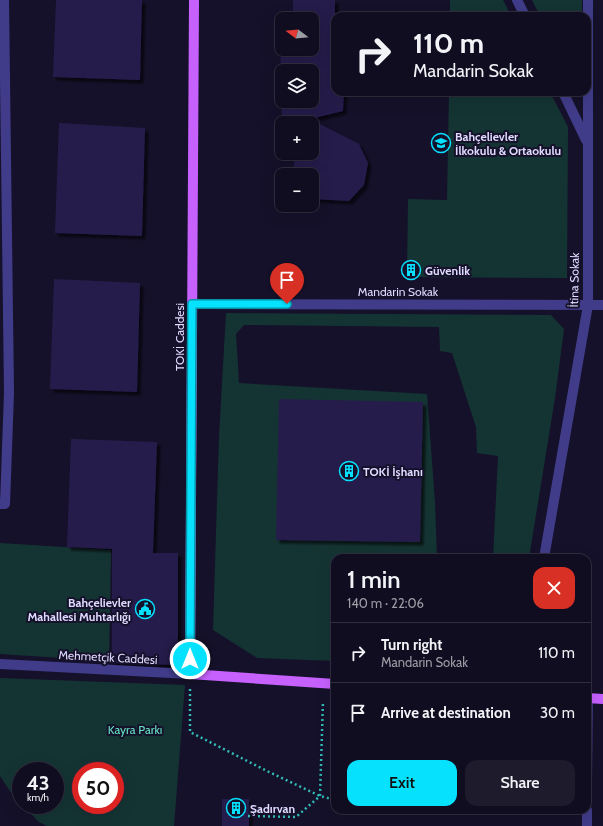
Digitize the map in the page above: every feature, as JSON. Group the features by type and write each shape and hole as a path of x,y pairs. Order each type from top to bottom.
{"main road":[{"name":"TOKİ Caddesi","path":"190,674 194,0"},
{"name":"Mehmetçik Caddesi","path":"190,674 331,684"},
{"path":"591,698 603,699"}],"street":[{"path":"0,504 5,504 10,393 4,0"},
{"path":"517,0 523,12"},
{"name":"İtina Sokak","path":"588,0 588,12"},
{"path":"564,96 588,144"},
{"name":"İtina Sokak","path":"545,554 588,305 588,96"},
{"name":"Mandarin Sokak","path":"192,304 603,305"},
{"name":"Mehmetçik Caddesi","path":"0,664 190,674"},
{"path":"586,826 587,814"}],"path":[{"path":"190,674 190,732 267,771 320,796 331,799"},
{"path":"248,816 296,817 320,796 323,701"}],"green space":[{"path":"450,0 503,0 509,12 450,12"},
{"path":"532,0 582,0 582,12 538,12"},
{"path":"449,96 552,96 568,127 567,278 407,277 408,199 447,200"},
{"path":"226,313 551,315 564,329 555,398 530,554 493,554 498,456 477,453 476,427 452,353 440,351 439,327 244,325 236,334 239,383 427,394 435,502 437,554 331,554 331,661 257,658 213,630 219,436"},
{"path":"0,543 111,550 109,661 0,654"},
{"name":"Kayra Parkı","path":"0,678 185,685 174,826 47,826 39,822 31,814 64,814 64,762 12,762 12,793 0,776"}],"building":[{"path":"56,0 142,0 140,80 53,77"},
{"path":"293,0 335,0 335,12 331,12 331,96 344,96 343,111 319,117 282,116 282,108 319,108 319,64 281,64 281,56 319,56 319,12 293,12"},
{"path":"59,123 145,128 142,236 55,233"},
{"path":"319,124 359,144 368,163 364,185 349,201 319,199 319,168 294,168 295,160 319,160"},
{"path":"54,279 140,283 137,392 50,389"},
{"name":"TOKİ İşhanı","path":"279,399 423,402 420,542 276,540"},
{"path":"71,439 157,442 153,553 178,553 178,665 112,663 112,549 67,547"},
{"name":"Şadırvan","path":"222,799 249,799 249,826 222,826"}],"place":[{"name":"Bahçelievler İlkokulu & Ortaokulu","path":"441,143"},
{"name":"Güvenlik","path":"411,270"},
{"name":"TOKİ İşhanı","path":"349,471"},
{"name":"Bahçelievler Mahallesi Muhtarlığı","path":"145,609"},
{"name":"Şadırvan","path":"236,808"}],"route":[{"path":"190,659 192,304 287,304"}]}
